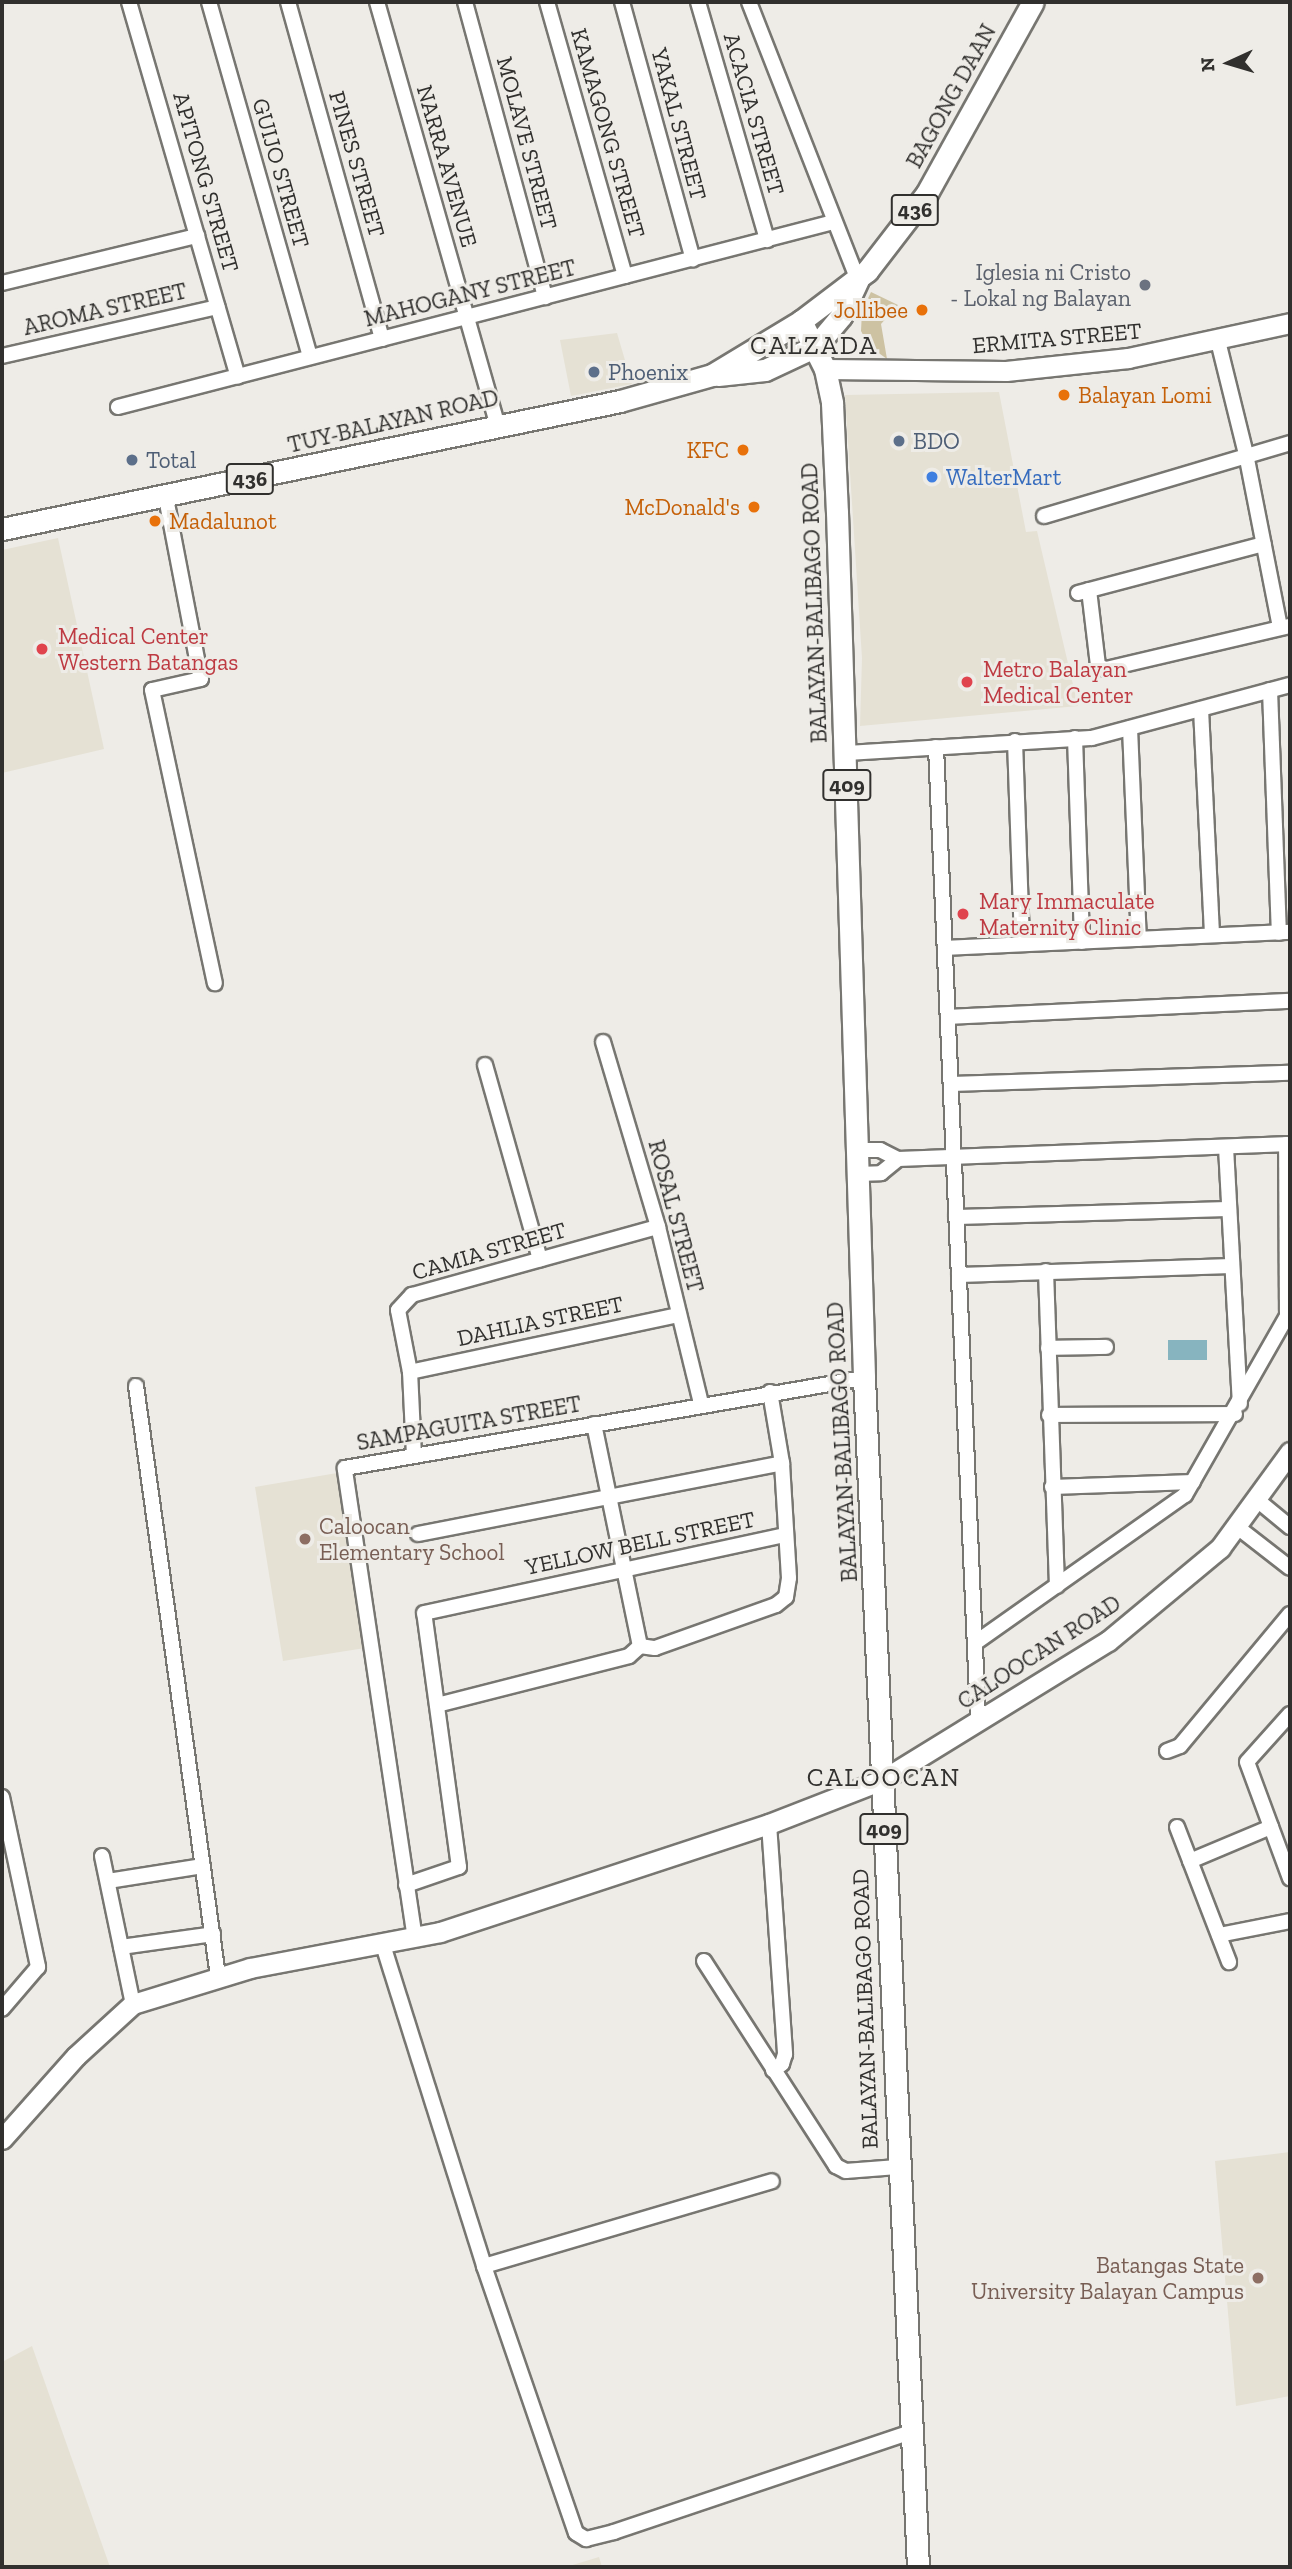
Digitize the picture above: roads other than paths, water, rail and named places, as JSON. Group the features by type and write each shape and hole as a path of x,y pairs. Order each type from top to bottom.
{"main road":[{"name":"BAGONG DAAN","path":"816,346 841,316 858,280 927,193 1034,2"},
{"name":"BAGONG DAAN","path":"801,321 858,280"},
{"name":"BALAYAN-BALIBAGO ROAD","path":"801,321 816,346 825,369 832,403 846,753 864,1378 897,2167 914,2431 918,2567"},
{"name":"TUY-BALAYAN ROAD","path":"712,375 801,321"},
{"name":"TUY-BALAYAN ROAD","path":"2,529 166,498 497,424 620,401 712,375 765,370 816,346"}],"street":[{"name":"APITONG STREET","path":"129,2 238,376"},
{"name":"GUIJO STREET","path":"209,2 310,357"},
{"name":"PINES STREET","path":"288,2 382,339"},
{"name":"NARRA AVENUE","path":"377,2 497,424"},
{"name":"MOLAVE STREET","path":"465,2 545,297"},
{"name":"KAMAGONG STREET","path":"547,2 625,276"},
{"name":"YAKAL STREET","path":"622,2 693,259"},
{"name":"ACACIA STREET","path":"698,2 767,240"},
{"path":"749,2 858,280"},
{"name":"MAHOGANY STREET","path":"118,407 834,222"},
{"path":"2,283 197,236"},
{"name":"AROMA STREET","path":"2,356 218,307"},
{"name":"ERMITA STREET","path":"825,369 1006,371 1128,358 1218,341 1290,323"},
{"path":"1218,341 1285,627 1106,669 1098,666 1084,591 1264,544"},
{"path":"1044,516 1290,443"},
{"path":"166,498 201,679 152,690 215,983"},
{"path":"846,753 1075,738 1130,728 1290,685"},
{"path":"944,948 1285,932 1270,690"},
{"path":"1201,709 1212,935"},
{"path":"1130,728 1139,939"},
{"path":"1075,738 1082,942"},
{"path":"1015,741 1021,944"},
{"path":"936,747 978,1717"},
{"path":"948,1017 1290,1001"},
{"name":"ROSAL STREET","path":"603,1042 658,1227 701,1404"},
{"path":"485,1065 540,1259"},
{"path":"951,1084 1290,1073"},
{"path":"856,1150 880,1150 898,1159 1288,1144 1287,1316 1238,1409 1185,1495 975,1643"},
{"path":"1226,1147 1238,1409"},
{"path":"857,1174 881,1173 898,1159"},
{"path":"956,1217 1229,1209"},
{"name":"CAMIA STREET","path":"414,1456 410,1372 398,1310 412,1295 658,1227"},
{"path":"959,1275 1233,1266"},
{"path":"1046,1271 1056,1586"},
{"name":"DAHLIA STREET","path":"410,1372 679,1315"},
{"path":"1048,1348 1106,1347"},
{"name":"SAMPAGUITA STREET","path":"415,1939 345,1468 770,1392 864,1378"},
{"path":"136,1387 218,1976"},
{"path":"406,1885 459,1867 437,1706 628,1656 640,1646 655,1647 776,1605 786,1597 789,1578 784,1535 782,1463 770,1392"},
{"path":"1049,1415 1238,1409"},
{"path":"594,1424 640,1646"},
{"name":"CALOOCAN ROAD","path":"133,2004 218,1976 415,1939 769,1824 882,1780 1108,1641 1220,1548 1290,1452"},
{"path":"418,1534 782,1463"},
{"path":"1052,1487 1193,1482"},
{"path":"1256,1499 1290,1527"},
{"path":"1236,1526 1290,1568"},
{"name":"YELLOW BELL STREET","path":"437,1706 424,1613 784,1535"},
{"path":"1167,1751 1180,1746 1290,1614"},
{"path":"1290,1714 1247,1762 1290,1878"},
{"path":"2,1797 38,1966 2,2009"},
{"path":"769,1824 785,2054 782,2064 774,2070"},
{"path":"1177,1827 1229,1962"},
{"path":"1190,1861 1271,1827"},
{"path":"2,2139 76,2056 133,2004 102,1856"},
{"path":"108,1881 204,1867"},
{"path":"1219,1935 1290,1921"},
{"path":"121,1947 212,1934"},
{"path":"383,1945 484,2266 576,2533 586,2539 914,2431"},
{"path":"704,1961 836,2166 846,2171 897,2167"},
{"path":"484,2266 772,2181"}],"water":[{"path":"1168,1340 1207,1340 1207,1360 1168,1360"}],"place":[{"name":"Iglesia ni Cristo - Lokal ng Balayan","path":"1145,285"},
{"name":"Jollibee","path":"922,310"},
{"name":"Phoenix","path":"594,372"},
{"name":"Balayan Lomi","path":"1064,395"},
{"name":"BDO","path":"899,441"},
{"name":"KFC","path":"743,450"},
{"name":"Total","path":"132,460"},
{"name":"WalterMart","path":"932,477"},
{"name":"McDonald's","path":"754,507"},
{"name":"Madalunot","path":"155,521"},
{"name":"Medical Center Western Batangas","path":"42,649"},
{"name":"Metro Balayan Medical Center","path":"967,682"},
{"name":"Mary Immaculate Maternity Clinic","path":"963,914"},
{"name":"Caloocan Elementary School","path":"305,1539"},
{"name":"Batangas State University Balayan Campus","path":"1258,2278"}],"district":[{"name":"CALZADA","path":"814,346"},
{"name":"CALOOCAN","path":"884,1778"}]}
